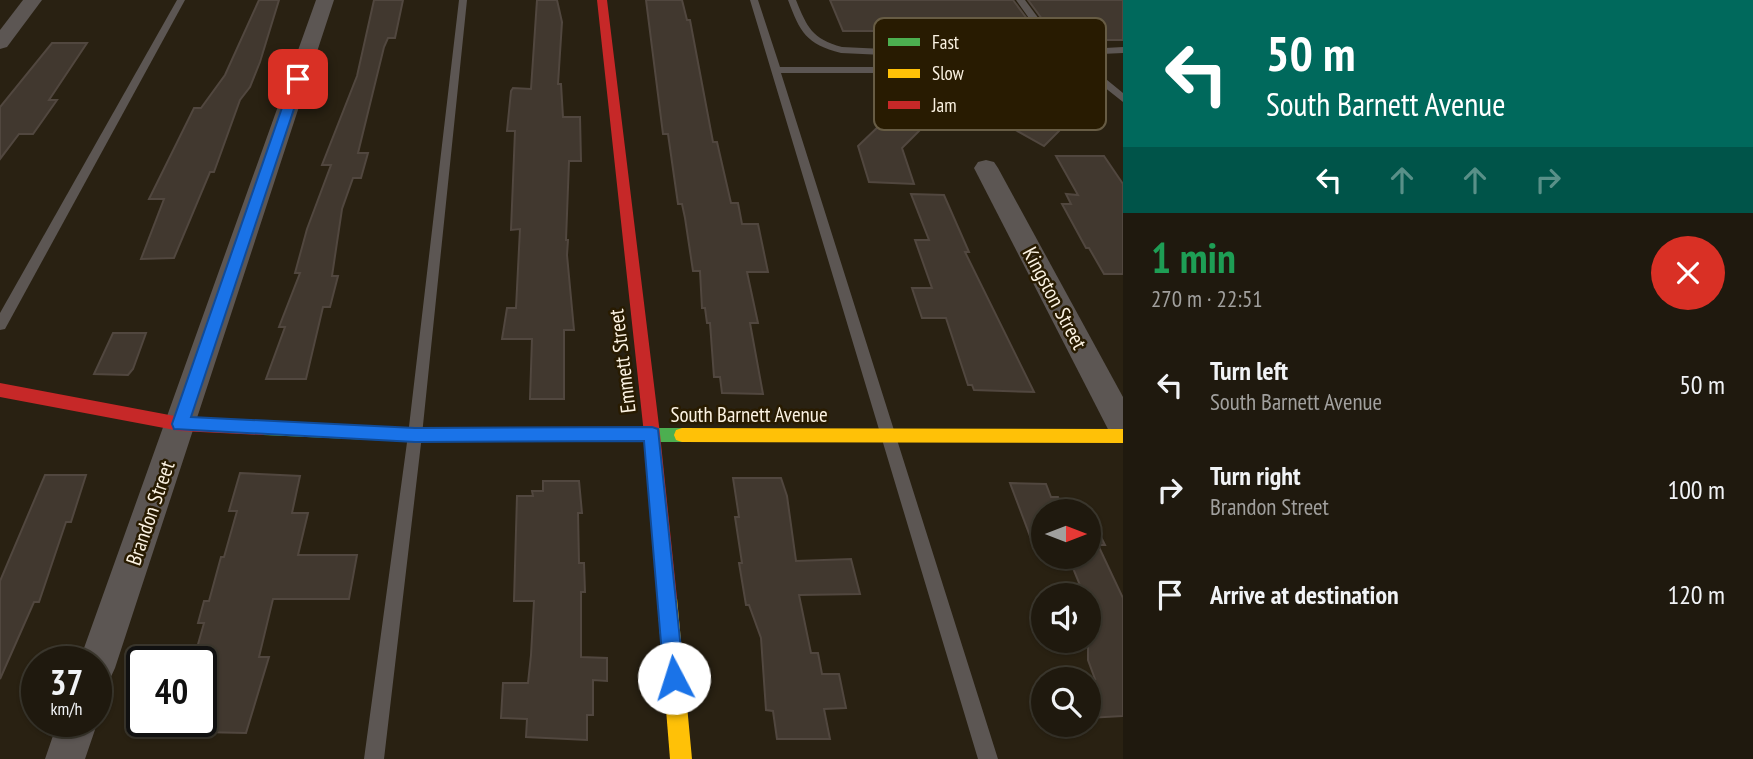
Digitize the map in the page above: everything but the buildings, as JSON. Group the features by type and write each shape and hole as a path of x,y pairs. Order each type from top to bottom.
{"street":[{"path":"0,43 33,0"},
{"name":"Brandon Street","path":"104,646 325,0"},
{"name":"Emmett Street","path":"603,0 619,164 652,434 681,759"},
{"name":"Kingston Street","path":"986,168 1123,427"},
{"name":"South Barnett Avenue","path":"0,390 180,424 415,435 1123,436"},
{"path":"65,759 73,737"}],"lane":[{"path":"0,325 181,0"},
{"path":"374,759 415,435 463,0"},
{"path":"754,0 988,759"},
{"path":"792,0 804,32 817,43 841,50 874,52"},
{"path":"1020,0 1033,18"},
{"path":"775,70 874,70"},
{"path":"1106,81 1123,99"}],"traffic: fast":[{"path":"263,428 415,435 682,435"}],"traffic: slow":[{"path":"682,435 1123,436"},
{"path":"667,598 681,759"}],"traffic: jam":[{"path":"602,0 652,434 667,598"},
{"path":"0,390 180,424 263,428"}],"route":[{"path":"298,79 180,424 415,435 652,434 674,678"}]}
